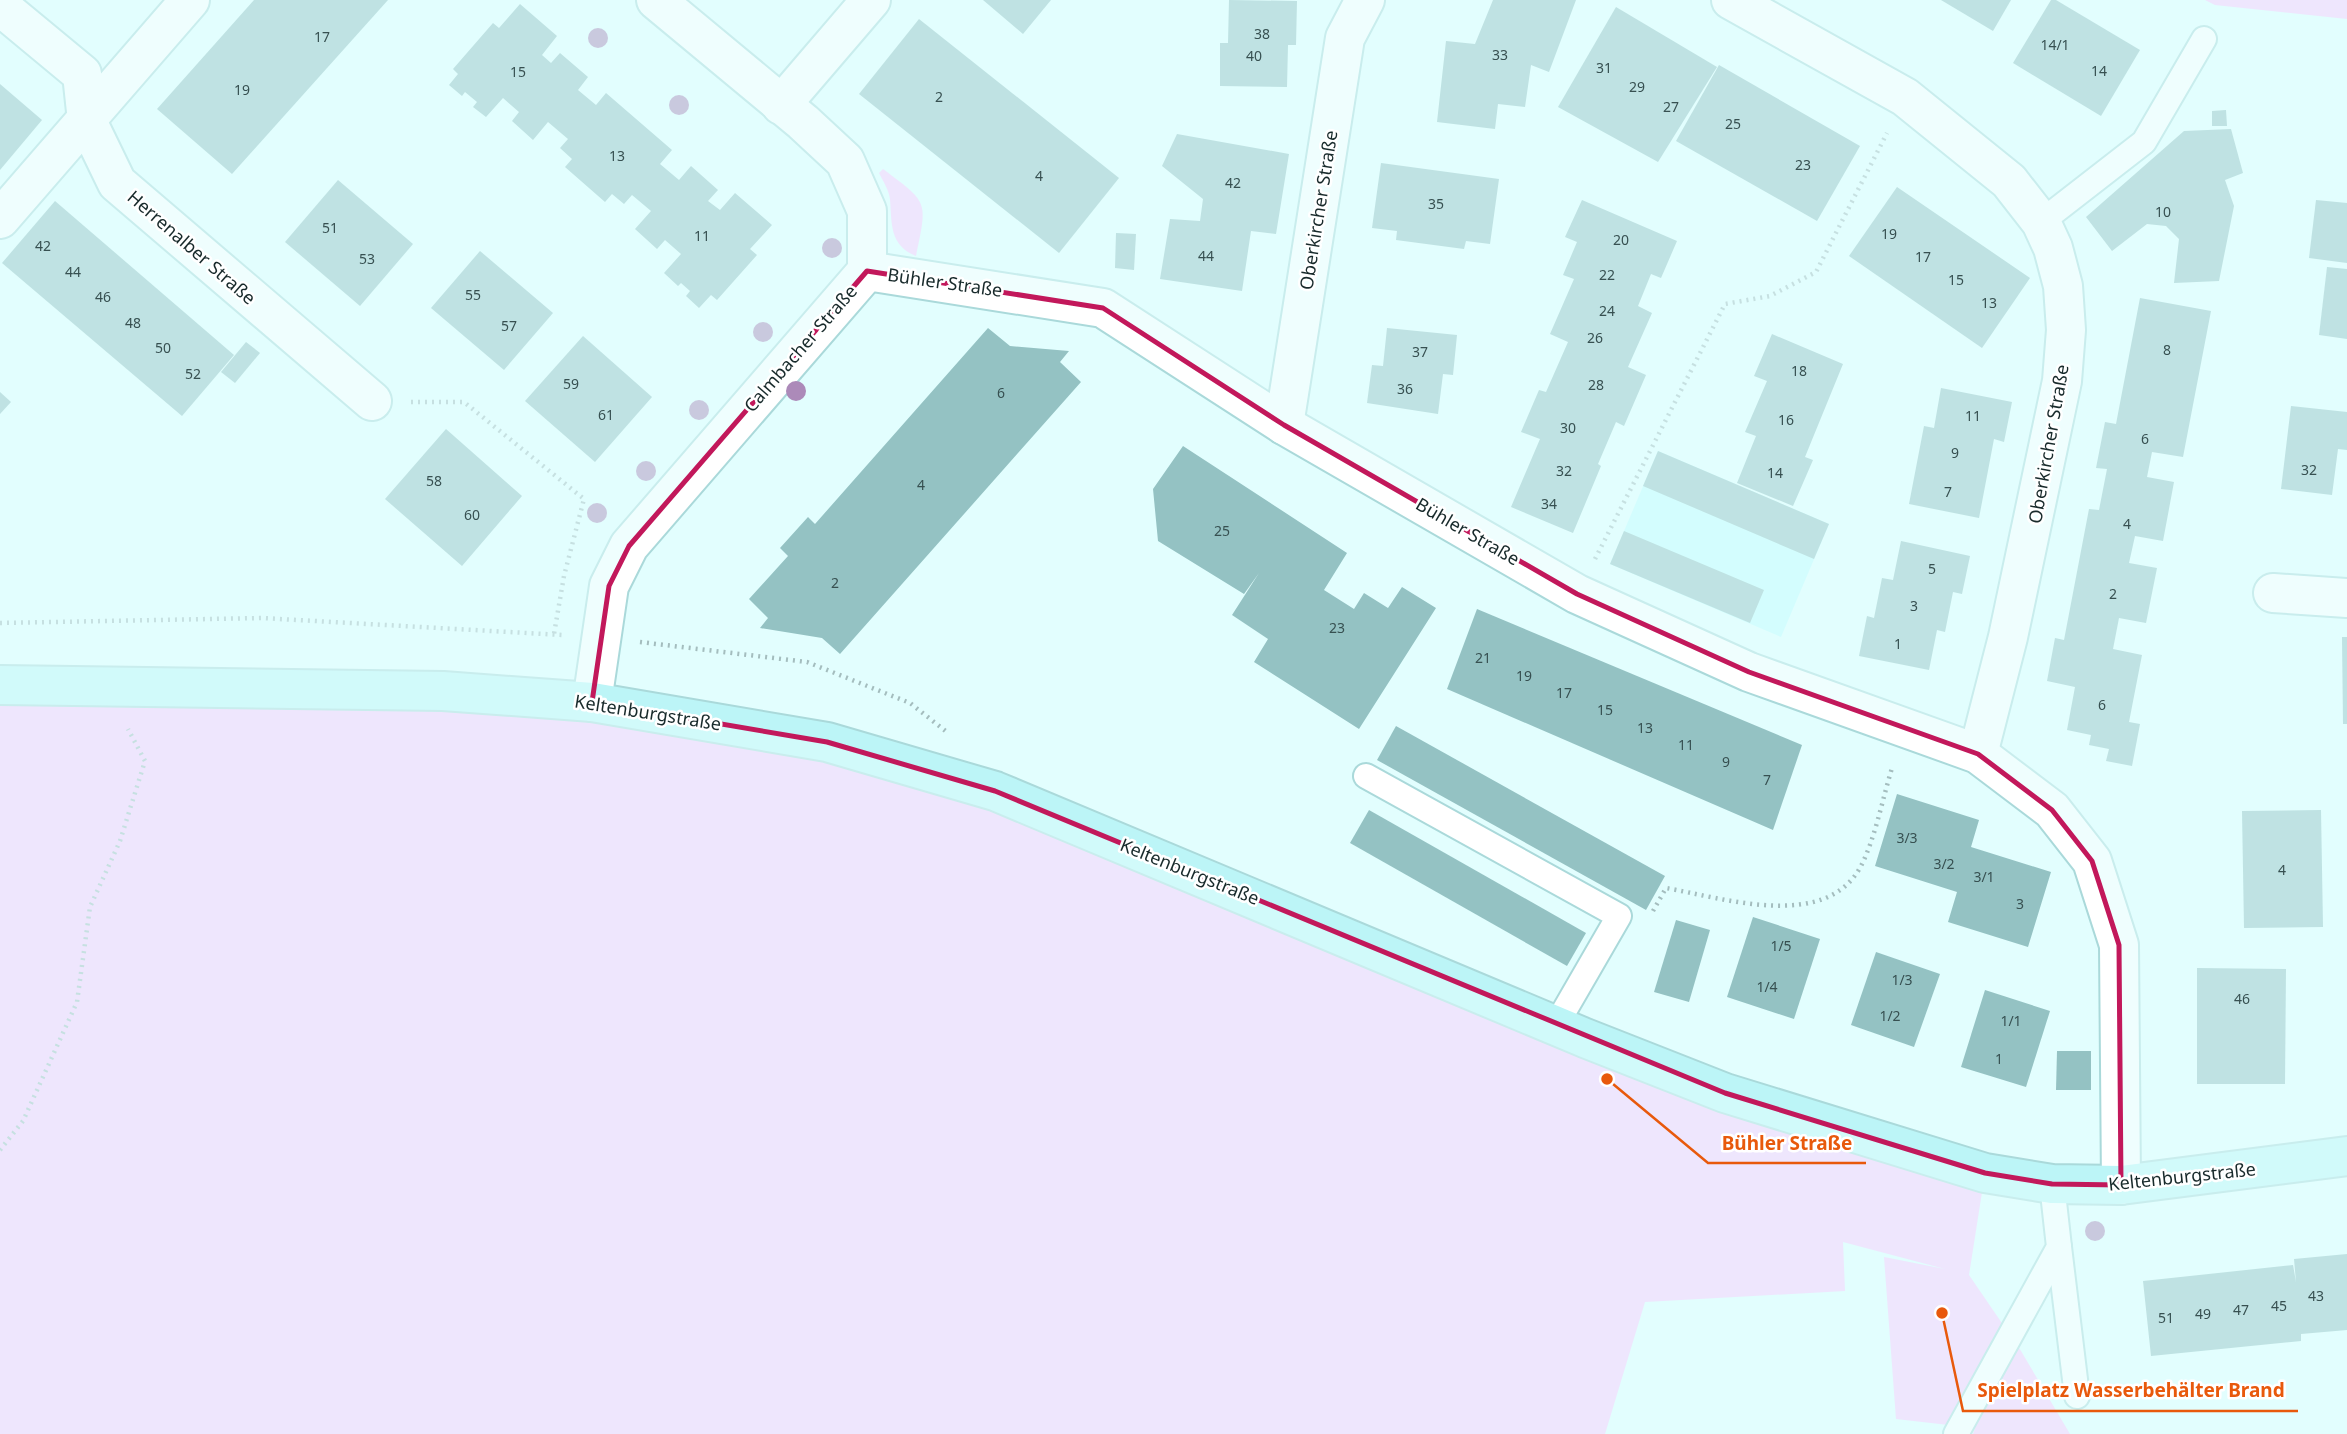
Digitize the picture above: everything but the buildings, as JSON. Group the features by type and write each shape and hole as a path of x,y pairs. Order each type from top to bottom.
{"street":[{"path":"0,219 190,0"},
{"name":"Calmbacher Straße","path":"592,702 609,586 629,546 867,271 867,211 845,161 656,0"},
{"path":"781,104 871,0"},
{"name":"Oberkircher Straße","path":"1284,425 1345,38 1365,0"},
{"name":"Oberkircher Straße","path":"1731,0 1905,97 2009,181 2041,222 2053,248 2063,286 2066,330 2063,381 2014,611 1978,754"},
{"name":"Herrenalber Straße","path":"0,6 82,74 87,121 117,183 372,401"},
{"name":"Bühler Straße","path":"867,271 1103,308 1284,425 1577,594 1749,672 1904,730 1978,754 2052,810 2092,861 2119,945 2120,1185"},
{"path":"2273,593 2347,598"},
{"name":"Keltenburgstraße","path":"0,685 114,689 443,691 592,702 827,741 995,791 1725,1093 1985,1173 2052,1184 2120,1185 2347,1156"}],"lane":[{"path":"2041,222 2144,142 2204,39"},
{"path":"1366,776 1619,916 1556,1025"},
{"path":"2052,1184 2077,1396"},
{"path":"1956,1434 2059,1247"}],"path":[{"path":"1577,594 1725,304 1770,296 1816,272 1905,97"},
{"path":"372,401 464,402 584,499 564,576 554,634"},
{"path":"0,623 262,618 554,634 688,645 807,663 910,703 951,734"},
{"path":"0,1150 23,1121 77,1002 90,907 120,841 145,761 119,714 114,689"},
{"path":"1647,922 1666,888 1774,908 1832,898 1860,867 1904,730"}],"highlighted area":[{"path":"867,271 1103,308 1284,425 1577,594 1749,672 1978,754 2052,810 2092,861 2119,945 2121,1185 2052,1184 1985,1173 1725,1093 995,791 827,742 592,702 609,586 629,546"}],"shaded area":[{"path":"2205,0 2347,0 2347,19 2215,5"},
{"path":"883,169 909,189 921,204 922,224 916,256 896,239 889,196 879,173"},
{"path":"1658,451 1829,524 1781,637 1610,564"},
{"path":"0,689 443,691 827,742 1985,1173 1969,1275 2021,1351 2070,1434 1973,1434 1975,1428 1896,1419 1884,1257 1945,1269 1843,1242 1845,1291 1645,1302 1605,1434 0,1434"}],"place":[{"name":"Bühler Straße","path":"1607,1079"},
{"name":"Spielplatz Wasserbehälter Brand","path":"1942,1313"}]}
